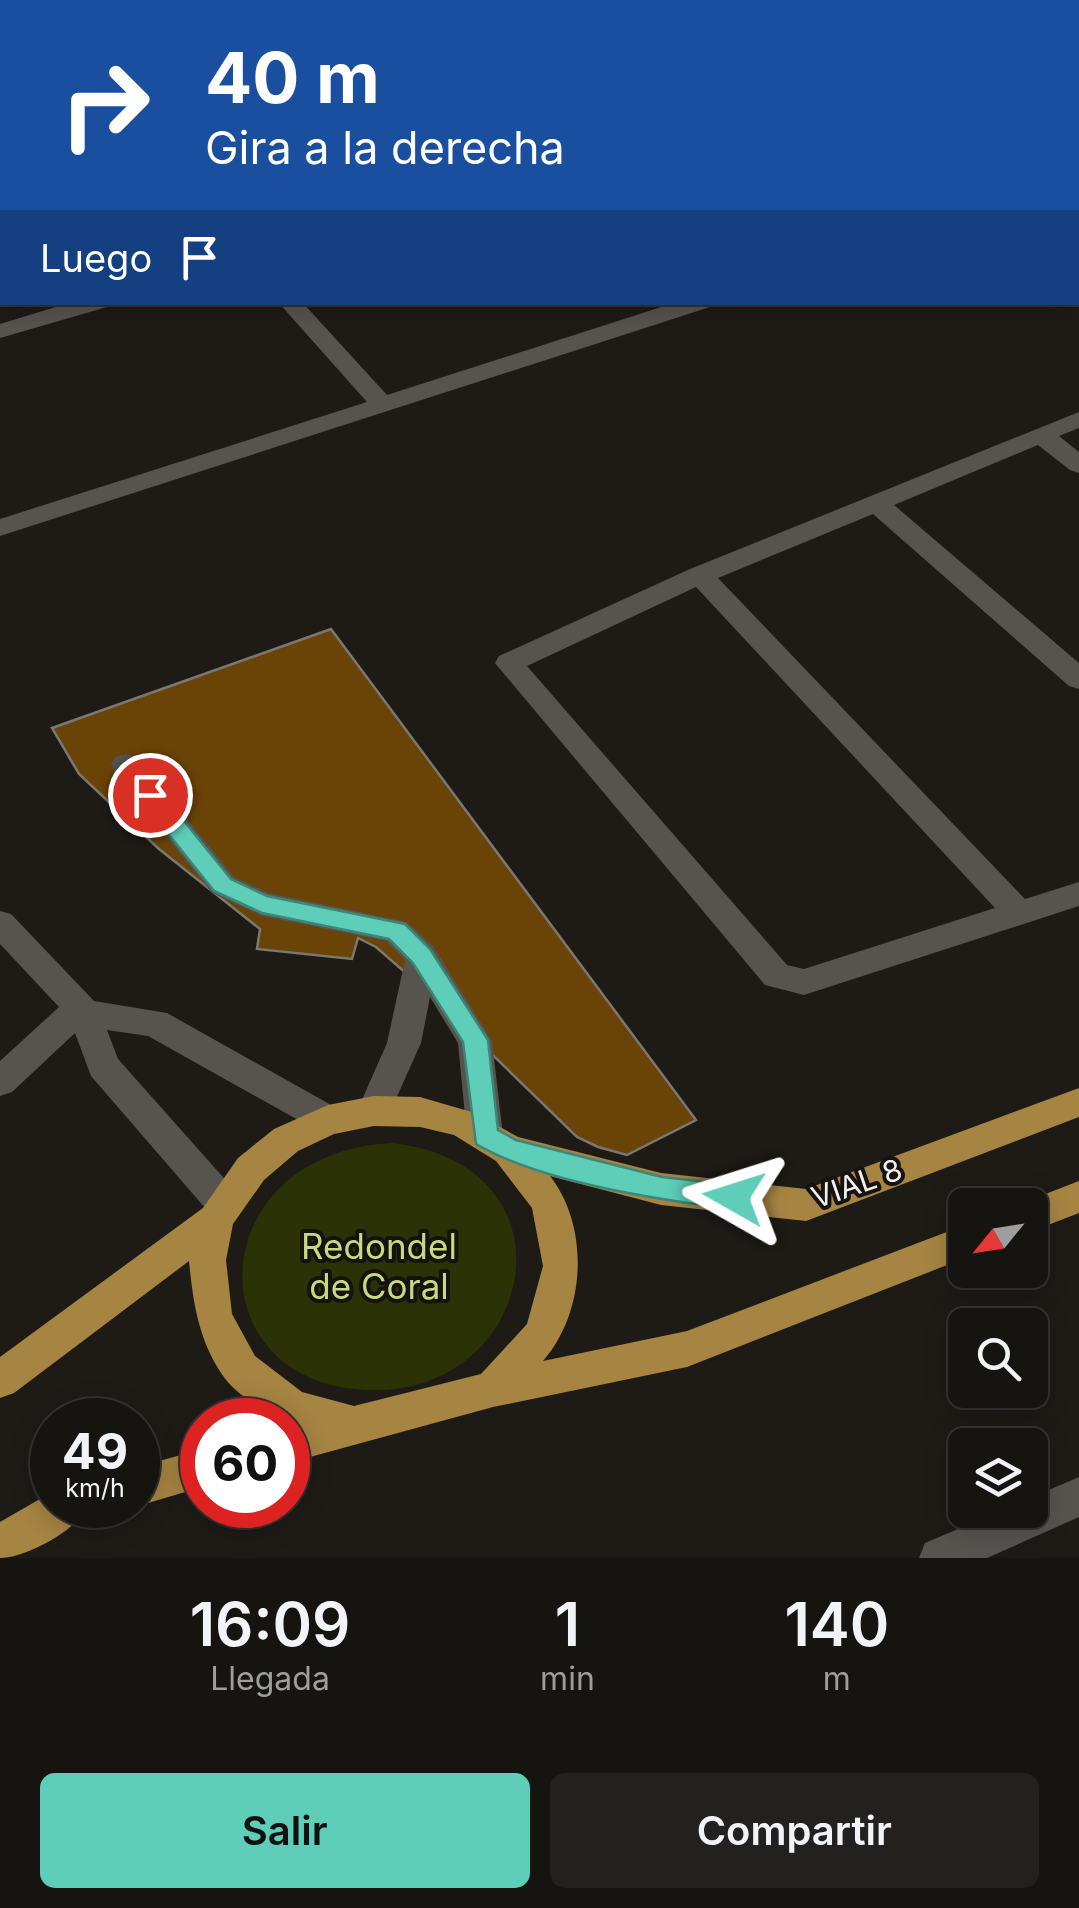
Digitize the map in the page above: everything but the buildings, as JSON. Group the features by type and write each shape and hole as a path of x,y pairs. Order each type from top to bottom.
{"main road":[{"name":"VIAL 8","path":"497,1143 662,1189 806,1205 1079,1102"},
{"path":"0,1380 220,1212 251,1169 286,1140 328,1120 374,1110 420,1112 463,1123 497,1143 549,1202 562,1266 542,1333 493,1389"},
{"path":"1048,1209 1079,1198"},
{"path":"220,1212 207,1260 213,1317 241,1369 291,1407 354,1426"},
{"path":"310,1438 493,1389 687,1349 948,1249"},
{"path":"0,1545 30,1527"}],"street":[{"path":"0,331 88,305"},
{"path":"292,305 384,405"},
{"path":"0,528 384,405 642,311 682,305"},
{"path":"1079,418 700,575 509,663 778,976 804,982 1079,894"},
{"path":"1040,434 1079,465"},
{"path":"874,502 1079,679"},
{"path":"700,575 1021,915"},
{"path":"126,765 223,885 262,904 396,931 422,956 475,1040 497,1143"},
{"path":"0,923 82,1010 103,1066 220,1212"},
{"path":"374,1110 404,1043 422,956"},
{"path":"0,1082 82,1010"},
{"path":"82,1010 155,1023 328,1120"},
{"path":"940,1558 1079,1497"}],"green space":[{"name":"Redondel de Coral","path":"392,1143 453,1160 493,1192 513,1233 515,1277 500,1321 469,1357 424,1382 367,1390 310,1378 271,1350 248,1311 243,1268 254,1224 283,1185 329,1156"}],"route":[{"path":"150,795 223,885 262,904 396,931 422,956 475,1040 485,1136 509,1150 662,1189 734,1197"}]}
